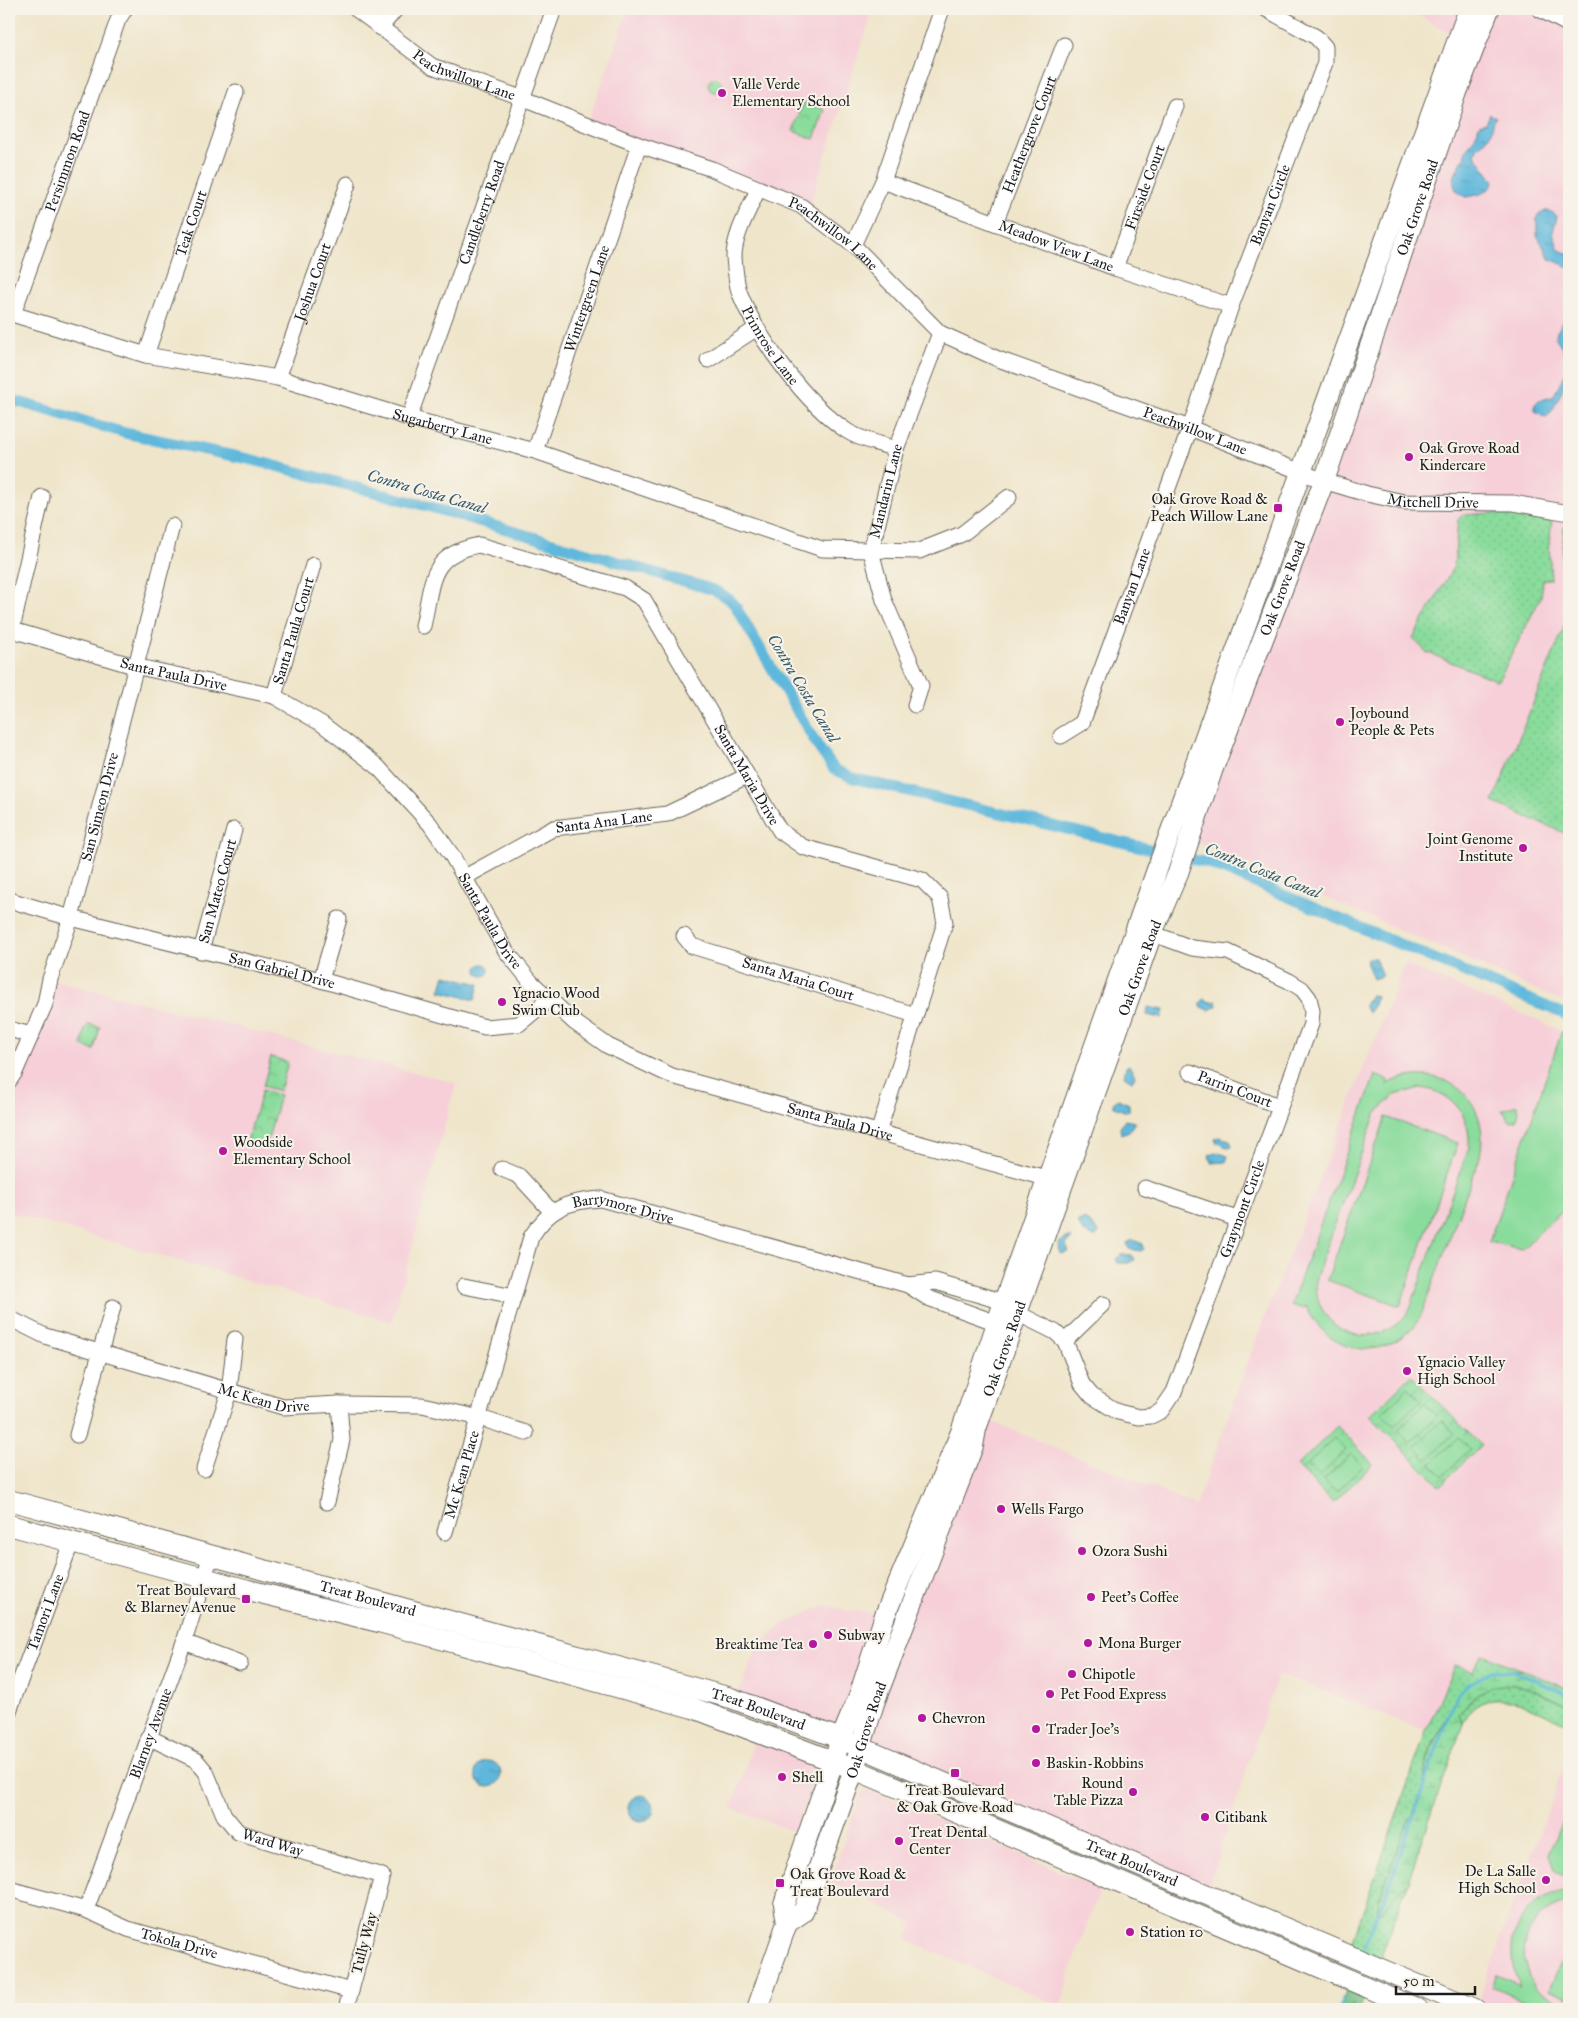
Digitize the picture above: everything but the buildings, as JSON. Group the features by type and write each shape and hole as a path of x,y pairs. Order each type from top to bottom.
{"main road":[{"name":"Oak Grove Road","path":"788,1923 803,1912 854,1769 874,1703 972,1446 1011,1308 1145,930 1159,864 1469,9"},
{"name":"Oak Grove Road","path":"1145,930 1179,867 1191,830 1324,481 1453,101 1489,9"},
{"path":"1191,830 1188,830 1186,824 1201,783 1195,768"},
{"name":"Oak Grove Road","path":"757,2009 788,1923 784,1904 841,1739 860,1696 885,1616 961,1432 997,1323 1011,1308"},
{"name":"Treat Boulevard","path":"9,1500 731,1698 841,1739 1475,2009"},
{"name":"Treat Boulevard","path":"9,1525 248,1590 380,1622 693,1708 854,1769 1418,2009"}],"street":[{"name":"Persimmon Road","path":"11,314 118,20 125,9"},
{"name":"Peachwillow Lane","path":"356,9 432,66 521,98 639,145 712,169 801,206 853,245 940,333 998,359 1190,428 1301,472"},
{"path":"380,28 396,9"},
{"name":"Candleberry Road","path":"409,418 554,9"},
{"path":"853,245 883,181 942,9"},
{"name":"Banyan Circle","path":"1190,428 1231,306 1325,63 1325,47 1316,37 1266,9"},
{"path":"1540,9 1569,24"},
{"name":"Heathergrove Court","path":"995,223 1064,45"},
{"name":"Teak Court","path":"146,355 236,92"},
{"name":"Fireside Court","path":"1115,268 1175,106"},
{"name":"Wintergreen Lane","path":"534,451 639,145"},
{"name":"Meadow View Lane","path":"883,181 1115,268 1231,306"},
{"name":"Joshua Court","path":"278,378 348,184"},
{"name":"Primrose Lane","path":"758,189 737,239 734,256 740,293 757,328 802,391 823,414 849,432 896,449"},
{"name":"Sugarberry Lane","path":"11,314 146,355 278,378 409,418 534,451 822,549 919,551 962,534 1010,497"},
{"path":"708,360 757,328"},
{"name":"Mandarin Lane","path":"915,705 920,686 884,600 871,551 896,449 940,333"},
{"name":"Banyan Lane","path":"1061,736 1082,724 1190,428"},
{"name":"Mitchell Drive","path":"1301,472 1324,481 1404,502 1513,503 1569,512"},
{"path":"10,629 42,497"},
{"name":"San Simeon Drive","path":"9,1081 15,1072 45,1004 50,979 71,918 134,666 172,526"},
{"name":"Santa Maria Drive","path":"423,626 435,575 442,560 461,548 479,545 625,588 644,600 780,831 803,847 922,880 940,898 945,923 878,1132"},
{"name":"Santa Paula Court","path":"274,696 313,565"},
{"name":"Santa Paula Drive","path":"10,629 134,666 274,696 322,724 377,766 430,824 465,877 506,951 548,1000 574,1022 608,1046 672,1076 1056,1181"},
{"name":"Santa Ana Lane","path":"465,877 554,828 668,814 747,776"},
{"name":"San Mateo Court","path":"200,951 234,830"},
{"name":"San Gabriel Drive","path":"9,900 71,918 321,980 485,1027 519,1024 548,1000"},
{"path":"321,980 339,920"},
{"name":"Graymont Circle","path":"1065,1341 1082,1384 1104,1406 1118,1412 1139,1417 1151,1416 1161,1410 1174,1392 1278,1106 1311,1024 1312,1011 1309,998 1302,989 1228,952 1192,948 1145,930"},
{"name":"Santa Maria Court","path":"684,936 692,946 916,1015"},
{"path":"9,1029 31,1035"},
{"name":"Parrin Court","path":"1190,1072 1278,1106"},
{"path":"502,1169 518,1176 552,1212"},
{"path":"1145,1188 1237,1218"},
{"name":"Barrymore Drive","path":"480,1418 531,1237 541,1222 552,1212 576,1200 601,1199 908,1285 928,1298 997,1323"},
{"name":"Barrymore Drive","path":"908,1285 935,1282 1011,1308"},
{"path":"464,1286 514,1296"},
{"path":"1011,1308 1055,1332 1065,1341 1103,1304"},
{"path":"76,1435 113,1307"},
{"name":"Mc Kean Drive","path":"9,1318 45,1336 283,1407 339,1404 422,1405 480,1418 526,1432"},
{"path":"204,1469 229,1392 235,1339"},
{"path":"327,1502 342,1440 339,1404"},
{"name":"Mc Kean Place","path":"445,1532 480,1418"},
{"name":"Tamori Lane","path":"9,1711 71,1543"},
{"name":"Blarney Avenue","path":"86,1910 184,1642 211,1555"},
{"path":"184,1642 240,1663"},
{"name":"Ward Way","path":"148,1737 196,1760 206,1772 224,1815 238,1832 382,1876"},
{"name":"Tully Way","path":"346,2009 382,1876"},
{"name":"Tokola Drive","path":"9,1890 86,1910 128,1929 351,1991"}],"shaded area":[{"name":"Valle Verde Elementary School","path":"628,9 873,9 808,211 587,124"},
{"path":"1408,9 1469,9 1459,39"},
{"path":"1489,9 1569,9 1569,1004 1189,838"},
{"name":"Ygnacio Valley High School","path":"1405,964 1569,1034 1569,1689 1482,1654 1472,1671 1454,1665 1426,1731 1278,1674 1206,1894 860,1747 981,1417 1196,1506 1261,1326"},
{"name":"Woodside Elementary School","path":"50,979 456,1083 392,1322 9,1212 9,1081"},
{"path":"825,1605 851,1611 885,1615 841,1739 736,1700 757,1648 783,1624"},
{"path":"757,1733 772,1738 817,1769 795,1832 731,1808"},
{"name":"De La Salle High School","path":"1569,1752 1569,2009 1475,2009"},
{"path":"867,1789 1101,1889 1075,1957 1060,2006 906,1940 914,1923 830,1881 861,1794"}],"green space":[{"path":"712,78 718,78 722,85 718,92 712,92 708,88 708,82"},
{"path":"804,102 825,110 814,139 793,131"},
{"path":"1495,513 1552,522 1549,543 1551,579 1543,579 1541,597 1498,681 1426,652 1413,638 1454,566 1458,520 1462,515"},
{"path":"1564,527 1569,528 1569,579 1565,575 1562,561"},
{"path":"1567,620 1569,621 1569,835 1493,802"},
{"path":"89,1024 100,1027 94,1050 82,1046 85,1029"},
{"path":"1562,1031 1569,1034 1569,1212 1565,1208 1522,1249 1489,1242"},
{"path":"271,1057 288,1062 280,1091 263,1086"},
{"path":"1375,1075 1388,1080 1387,1084 1407,1077 1427,1076 1444,1080 1460,1089 1471,1102 1479,1119 1482,1138 1479,1160 1420,1318 1407,1333 1392,1343 1376,1348 1360,1349 1344,1345 1329,1336 1316,1323 1306,1306 1304,1309 1291,1305","holes":["1420,1088 1431,1090 1450,1100 1463,1115 1469,1135 1469,1147 1409,1311 1395,1325 1380,1333 1364,1335 1349,1333 1335,1325 1324,1313 1317,1297 1316,1277 1376,1113 1395,1095"]},
{"path":"262,1090 280,1095 266,1147 247,1142"},
{"path":"1517,1105 1519,1111 1517,1120 1510,1121 1502,1110"},
{"path":"1386,1117 1458,1143 1400,1306 1327,1280"},
{"path":"1411,1375 1481,1445 1440,1486 1370,1416"},
{"path":"1408,1387 1421,1400 1394,1426 1382,1414"},
{"path":"1424,1403 1437,1416 1410,1443 1398,1430"},
{"path":"1442,1420 1454,1433 1427,1460 1415,1447"},
{"path":"1337,1426 1373,1464 1333,1503 1297,1466"},
{"path":"1458,1437 1470,1449 1443,1476 1431,1464"},
{"path":"1334,1438 1346,1450 1320,1476 1308,1464"},
{"path":"1351,1454 1363,1466 1336,1492 1324,1480"},
{"path":"1482,1654 1522,1670 1491,1672 1458,1694 1428,1755 1424,1784 1379,1900 1377,1916 1408,1881 1377,1967 1348,1954 1426,1731 1455,1665 1472,1671"},
{"path":"1522,1670 1569,1689 1569,1706 1526,1687 1503,1685 1492,1687 1478,1694 1458,1714 1463,1724 1408,1881 1376,1917 1379,1900 1424,1784 1428,1756 1458,1694 1469,1684 1491,1672"},
{"path":"1500,1683 1527,1687 1569,1706 1569,1725 1507,1700 1494,1700 1482,1703 1471,1710 1463,1724 1458,1714 1479,1692"},
{"path":"1569,1807 1569,1878 1555,1872 1549,1855"},
{"path":"1569,1890 1569,1903 1555,1907 1535,1923 1528,1935 1525,1947 1525,1961 1528,1974 1536,1986 1547,1995 1569,2006 1569,2009 1543,2009 1492,1987 1497,1975 1519,1985 1512,1953 1514,1937 1519,1924 1527,1912 1538,1902 1552,1894"},
{"path":"1569,1943 1569,1998 1549,1990"},
{"path":"1350,1978 1368,1987 1360,2009 1340,2009"}],"water":[{"path":"1490,114 1496,117 1491,131 1487,139 1477,149 1475,155 1494,181 1486,191 1466,197 1456,189 1454,179 1479,125 1486,123"},
{"path":"1545,211 1550,211 1557,216 1553,232 1559,250 1569,254 1569,267 1550,259 1537,235 1537,216"},
{"path":"1569,310 1569,324 1564,340 1569,348 1569,359 1555,336"},
{"path":"1569,367 1567,378 1553,409 1546,417 1535,411 1535,404 1539,400 1554,395"},
{"path":"1369,958 1375,958 1382,976 1373,979 1366,962"},
{"path":"481,964 485,964 489,970 485,976 481,976 477,972 477,968"},
{"path":"445,975 479,984 475,1000 440,991"},
{"path":"1371,995 1376,996 1374,1005 1368,1013 1364,1005"},
{"path":"1204,999 1210,1002 1216,1001 1217,1006 1209,1010 1202,1007 1200,1003"},
{"path":"1148,1007 1164,1010 1162,1018 1147,1015"},
{"path":"1129,1065 1135,1076 1132,1081 1124,1076 1126,1067"},
{"path":"1118,1099 1129,1104 1129,1111 1114,1107 1113,1103"},
{"path":"1125,1120 1135,1122 1129,1131 1121,1134 1120,1128"},
{"path":"1218,1137 1230,1140 1232,1146 1227,1147 1216,1142 1215,1139"},
{"path":"1216,1152 1228,1156 1226,1162 1211,1163 1209,1155"},
{"path":"1085,1219 1099,1232 1095,1237 1083,1232 1078,1222"},
{"path":"1068,1237 1072,1238 1066,1245 1069,1252 1060,1254 1059,1243"},
{"path":"1133,1240 1143,1244 1144,1249 1141,1251 1129,1249 1127,1243"},
{"path":"1123,1254 1132,1255 1134,1260 1129,1263 1118,1263 1116,1259"},
{"path":"488,1761 497,1765 501,1774 497,1783 488,1787 479,1783 475,1774 479,1765"},
{"path":"641,1795 650,1799 654,1808 650,1817 641,1821 632,1817 628,1808 632,1799"}],"waterway":[{"name":"Contra Costa Canal","path":"9,399 125,433 253,460 427,506 714,590 734,604 819,748 834,769 853,778 1208,863 1569,1016"},
{"path":"1364,1947 1389,1886 1447,1719 1458,1694 1469,1684 1491,1672 1511,1670 1569,1695"},
{"path":"1340,2009 1342,1998"}],"place":[{"name":"Valle Verde Elementary School","path":"722,93"},
{"name":"Oak Grove Road Kindercare","path":"1409,457"},
{"name":"Oak Grove Road & Peach Willow Lane","path":"1278,508"},
{"name":"Joybound People & Pets","path":"1340,722"},
{"name":"Joint Genome Institute","path":"1523,848"},
{"name":"Ygnacio Wood Swim Club","path":"502,1002"},
{"name":"Woodside Elementary School","path":"223,1151"},
{"name":"Ygnacio Valley High School","path":"1407,1371"},
{"name":"Wells Fargo","path":"1001,1509"},
{"name":"Ozora Sushi","path":"1082,1551"},
{"name":"Peet's Coffee","path":"1091,1597"},
{"name":"Treat Boulevard & Blarney Avenue","path":"246,1599"},
{"name":"Subway","path":"828,1635"},
{"name":"Mona Burger","path":"1088,1643"},
{"name":"Breaktime Tea","path":"813,1644"},
{"name":"Chipotle","path":"1072,1674"},
{"name":"Pet Food Express","path":"1050,1694"},
{"name":"Chevron","path":"922,1718"},
{"name":"Trader Joe's","path":"1036,1729"},
{"name":"Baskin-Robbins","path":"1036,1763"},
{"name":"Treat Boulevard & Oak Grove Road","path":"955,1773"},
{"name":"Shell","path":"782,1777"},
{"name":"Round Table Pizza","path":"1133,1792"},
{"name":"Citibank","path":"1205,1817"},
{"name":"Treat Dental Center","path":"899,1841"},
{"name":"De La Salle High School","path":"1546,1880"},
{"name":"Oak Grove Road & Treat Boulevard","path":"780,1883"},
{"name":"Station 10","path":"1130,1932"}]}
